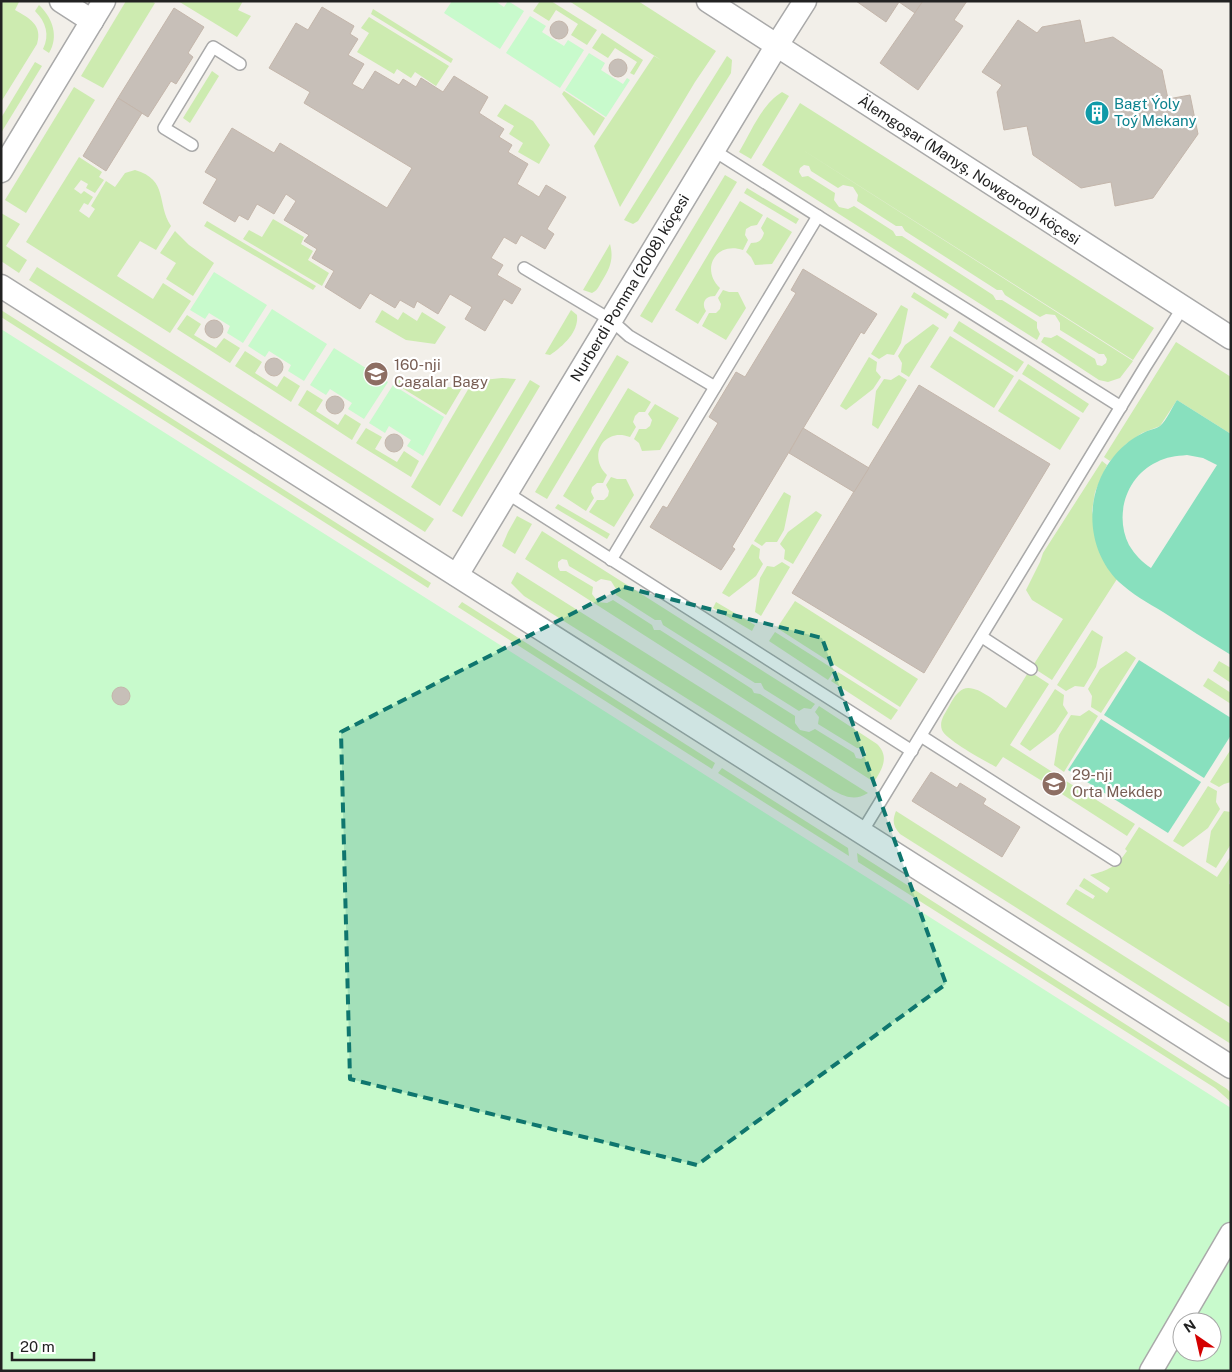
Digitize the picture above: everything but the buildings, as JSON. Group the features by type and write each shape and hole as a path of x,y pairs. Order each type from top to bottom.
{"street":[{"path":"61,1 92,21"},
{"path":"1,171 104,1"},
{"name":"Älemgoşar (Manyş, Nowgorod) köçesi","path":"708,1 1231,338"},
{"name":"Nurberdi Pomma (2008) köçesi","path":"457,575 805,1"},
{"path":"1,286 1231,1066"},
{"path":"1151,1371 1231,1234"}],"lane":[{"path":"192,144 164,128 213,47 240,64"},
{"path":"714,150 1121,407"},
{"path":"611,560 818,216"},
{"path":"524,268 611,320 629,336 715,387"},
{"path":"862,832 1183,307"},
{"path":"507,493 912,751"},
{"path":"982,637 1030,670"},
{"path":"922,736 1115,860"}],"highlighted area":[{"path":"624,587 822,638 946,984 697,1165 350,1079 341,732"}],"green space":[{"path":"1,1 19,2 15,10 34,23 38,37 37,44 1,102"},
{"path":"126,1 151,1 155,3 103,88 81,76"},
{"path":"178,1 243,1 238,10 251,16 237,37"},
{"path":"452,1 495,1 504,7 508,1 524,11 500,49 444,13"},
{"path":"540,1 551,1 597,30 587,45 571,35 578,24 556,10 549,21 533,11"},
{"path":"569,1 638,1 716,51 695,82 620,207 594,146 654,56 661,60"},
{"path":"39,5 48,16 53,28 54,41 49,53 43,49 46,29 35,11"},
{"path":"373,9 453,59 451,63 371,14"},
{"path":"530,16 546,26 542,32 564,46 568,40 584,50 560,88 506,53"},
{"path":"369,17 449,66 436,86 415,72 411,78 397,69 394,74 357,52 369,33 361,28"},
{"path":"602,33 643,60 634,75 630,73 637,62 615,48 608,58 592,48"},
{"path":"589,53 605,63 601,70 623,84 627,78 630,80 606,117 565,90"},
{"path":"727,56 732,60 731,73 638,221 633,224 624,220"},
{"path":"35,62 42,66 1,133 1,118"},
{"path":"212,71 219,76 190,123 183,118"},
{"path":"74,87 95,100 26,213 5,200"},
{"path":"564,91 605,118 594,136 562,94"},
{"path":"782,92 789,96 751,159 739,152 763,111"},
{"path":"800,103 1154,328 1133,360 795,145 1133,361 1120,378 1108,382 1099,380 1041,342 1044,337 1051,338 1057,335 1095,359 1097,365 1102,366 1106,363 1107,359 1104,354 1099,354 1060,330 1060,323 1055,315 1046,314 1040,317 1005,295 1002,290 997,290 905,231 902,226 896,226 857,201 858,195 853,187 843,185 838,188 811,171 809,166 804,165 800,168 799,172 802,177 808,176 835,193 834,200 839,207 848,209 854,206 893,231 896,236 902,236 993,295 996,300 1002,300 1037,322 1040,334 1037,340 762,165"},
{"path":"505,104 533,121 550,145 539,164 518,152 523,143 509,134 514,126 497,116"},
{"path":"79,157 102,172 99,177 104,180 95,193 86,188 88,184 81,180 74,189 81,194 84,191 93,197 88,205 84,203 79,211 89,218 95,209 91,206 106,181 115,187 125,173 135,170 146,174 157,186 171,226 156,250 140,241 117,276 153,299 163,283 191,301 170,333 26,242"},
{"path":"725,175 737,182 652,323 640,316"},
{"path":"747,188 799,219 796,224 744,193"},
{"path":"740,201 763,215 757,225 746,229 745,235 748,240 743,250 725,249 714,258 711,265 711,273 714,281 720,288 715,296 705,300 706,311 698,324 675,310"},
{"path":"1,213 20,224 6,246 27,260 19,273 1,261"},
{"path":"767,217 792,232 772,264 755,265 746,252 751,243 758,242 762,238 764,233 761,228"},
{"path":"273,219 304,237 301,244 313,251 308,260 329,273 322,286 243,239 249,230 262,237"},
{"path":"207,221 316,286 313,290 204,226"},
{"path":"175,231 189,245 214,263 193,296 166,279 176,263 160,253"},
{"path":"610,244 612,254 610,263 600,285 592,293 583,290"},
{"path":"37,267 434,519 425,532 29,280"},
{"path":"214,272 267,305 243,343 227,333 230,326 209,313 205,319 190,310"},
{"path":"723,290 738,292 746,308 726,340 702,326 709,313 716,313 720,309 721,304 718,298"},
{"path":"914,292 949,314 946,319 911,297"},
{"path":"901,305 908,309 901,343 894,355 887,354 879,359 871,354"},
{"path":"272,309 327,344 304,381 288,371 291,365 269,351 265,357 248,346"},
{"path":"1,310 431,583 428,588 1,317"},
{"path":"382,310 398,320 403,312 417,321 422,312 446,327 435,344 406,340 375,322"},
{"path":"571,310 577,315 573,333 565,343 550,355 545,354"},
{"path":"187,315 201,324 194,335 216,348 224,338 240,348 230,363 177,329"},
{"path":"959,321 1024,362 1017,372 953,331"},
{"path":"933,324 939,328 909,377 901,372 902,363 898,356 905,345"},
{"path":"1,329 1231,1108 1231,1371 1,1371"},
{"path":"950,336 1014,376 994,408 930,367"},
{"path":"1176,342 1231,377 1231,434 1177,400 1160,426 1142,433 1126,444 1110,461 1104,457"},
{"path":"334,348 388,382 364,419 348,409 352,403 330,389 326,395 310,385"},
{"path":"245,351 262,362 255,373 277,387 284,376 300,386 291,402 235,366"},
{"path":"617,355 629,362 547,499 535,492"},
{"path":"869,357 877,362 876,371 881,377 873,389 846,410 840,406"},
{"path":"1028,364 1089,404 1083,413 1022,374"},
{"path":"899,375 907,380 878,429 872,425 876,391 884,379 891,380"},
{"path":"502,378 516,379 440,506 411,487 473,381"},
{"path":"396,379 418,385 462,388 446,415 394,383"},
{"path":"1019,379 1080,418 1060,450 998,411"},
{"path":"530,380 540,386 462,517 452,511"},
{"path":"393,385 444,417 423,456 407,446 411,440 389,426 385,433 369,423"},
{"path":"628,388 651,402 645,412 639,412 635,416 633,422 636,427 630,437 613,436 601,445 598,460 601,468 607,475 603,483 597,483 592,487 591,492 594,498 586,511 563,496"},
{"path":"307,390 323,400 316,411 338,425 345,414 361,424 352,440 298,405"},
{"path":"1177,400 1231,434 1231,655 1140,598 1119,582 1108,569 1095,539 1092,522 1093,506 1102,474 1114,456 1125,445 1138,435 1160,426","holes":["1187,455 1203,458 1217,465 1151,568 1134,552 1125,534 1123,510 1131,487 1146,468 1160,460"]},
{"path":"655,404 679,418 660,450 642,451 639,443 634,439 639,429 646,429 650,426 652,420 648,414"},
{"path":"366,428 382,437 375,449 397,462 404,451 419,461 411,477 356,443"},
{"path":"1102,461 1107,465 1095,492 1092,511 1107,567 1117,579 1052,680 1032,667 1063,619 1032,600 1026,590 1043,553"},
{"path":"611,477 626,479 634,495 614,527 589,512 597,500 604,500 608,496 609,491 606,485"},
{"path":"784,492 791,496 784,530 777,542 766,542 762,546 754,541"},
{"path":"558,504 610,534 607,539 555,508"},
{"path":"816,511 822,515 793,564 784,559 785,550 780,544 788,532"},
{"path":"517,516 532,524 515,554 502,546"},
{"path":"542,531 815,704 811,709 804,708 799,711 764,689 761,683 755,683 663,625 661,620 655,620 616,595 616,589 611,581 601,579 596,582 569,566 567,560 562,559 558,562 560,571 566,571 593,587 592,594 598,602 607,603 613,600 652,625 654,630 660,630 752,689 754,693 760,694 795,716 795,723 800,730 809,732 815,729 854,753 856,758 861,759 865,756 866,752 863,748 857,748 818,724 819,717 815,712 819,706 877,744 884,758 882,768 874,782 525,559"},
{"path":"752,544 760,549 759,558 763,564 756,576 729,597 722,593"},
{"path":"782,562 790,567 761,616 755,612 760,578 767,566 774,567"},
{"path":"517,572 868,793 859,797 851,797 834,791 524,596 511,583"},
{"path":"795,601 918,679 900,707 777,628"},
{"path":"462,602 715,763 712,769 458,607"},
{"path":"716,602 755,625 752,631 713,608"},
{"path":"1092,630 1103,637 1096,667 1084,687 1075,686 1066,691 1057,685"},
{"path":"775,632 835,670 828,680 769,641"},
{"path":"1126,651 1136,658 1101,713 1091,707 1092,696 1088,689 1100,669"},
{"path":"1139,660 1231,718 1231,735 1204,778 1104,715"},
{"path":"1219,661 1231,668 1231,683 1213,671"},
{"path":"1029,671 1049,684 1010,745 1054,773 1047,784 1003,757 996,767 966,750 945,734 941,727 942,719 953,700 964,689 970,688 982,692 1006,708"},
{"path":"838,672 898,710 891,720 831,681"},
{"path":"1208,678 1231,693 1231,704 1203,686"},
{"path":"1055,689 1064,695 1063,705 1068,713 1055,732 1030,751 1020,744"},
{"path":"1089,710 1098,716 1064,772 1054,765 1059,735 1071,715 1080,716"},
{"path":"1101,719 1201,782 1168,833 1068,770"},
{"path":"1231,749 1231,782 1219,787 1210,782"},
{"path":"722,768 848,848 849,856 718,773"},
{"path":"1058,776 1135,824 1127,836 1051,787"},
{"path":"1208,786 1217,791 1216,802 1220,809 1208,828 1183,847 1173,841"},
{"path":"896,811 1231,1024 1231,1044 900,834 894,823"},
{"path":"1224,811 1231,812 1231,844 1216,868 1206,862 1211,831"},
{"path":"1139,827 1217,877 1231,856 1229,884 1231,885 1231,1008 1066,904 1076,889 1093,899 1095,896 1079,886 1084,878 1107,893 1110,888 1090,875 1107,869 1119,861 1127,851 1125,849"},
{"path":"857,853 1227,1089 1231,1093 1231,1102 1215,1088 858,862"}],"place":[{"name":"Bagt Ýoly Toý Mekany","path":"1097,113"},
{"name":"160-nji Cagalar Bagy","path":"376,374"},
{"name":"29-nji Orta Mekdep","path":"1054,784"}]}
